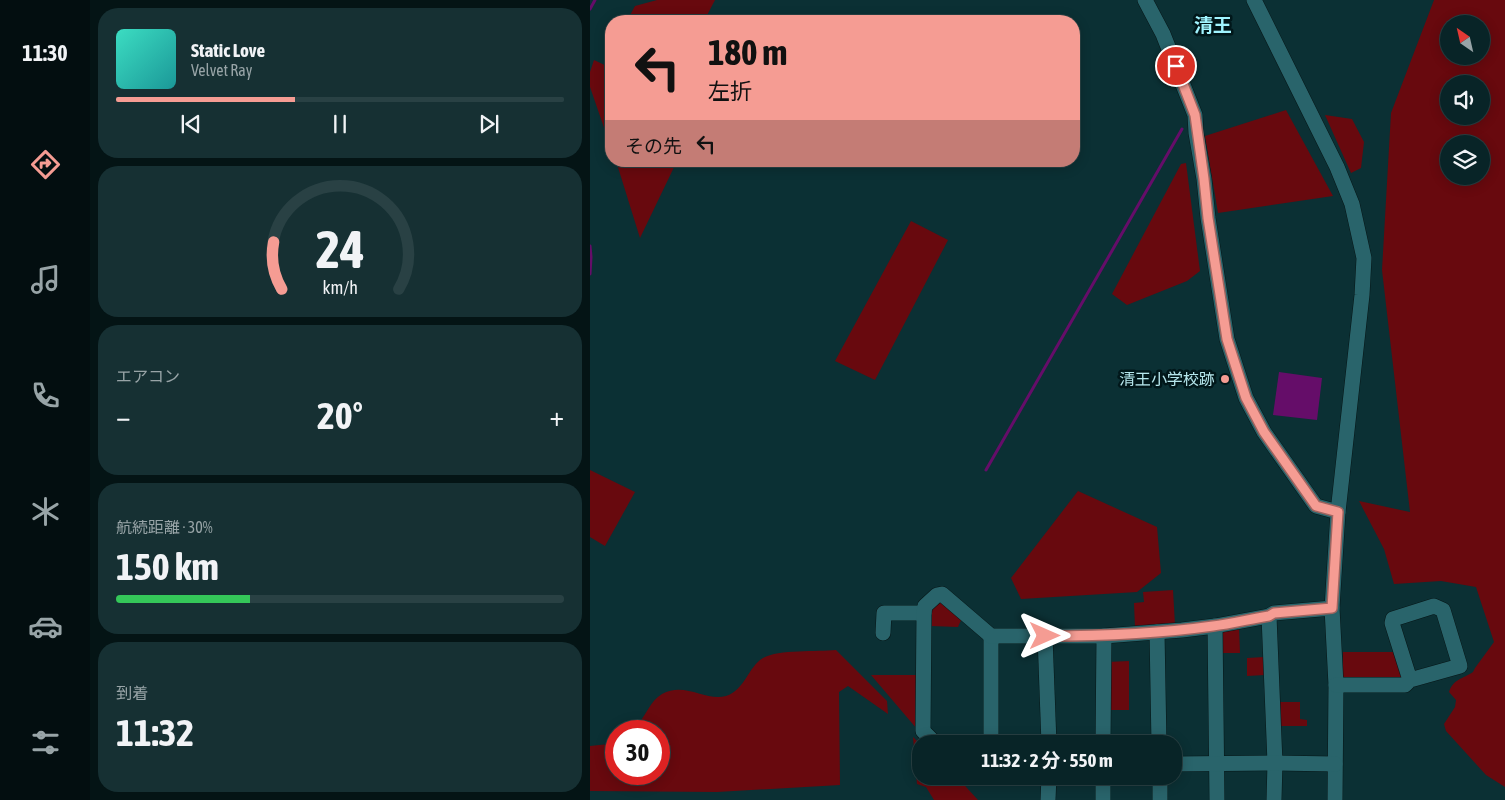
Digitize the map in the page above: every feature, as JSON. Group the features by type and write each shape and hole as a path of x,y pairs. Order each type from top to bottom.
{"street":[{"path":"1145,0 1163,34 1195,115 1208,218 1227,339 1246,398 1264,432 1316,506 1338,512"},
{"path":"1254,0 1337,167 1352,204 1364,258 1362,295 1338,512 1332,608 1336,686 1335,800"},
{"path":"927,735 923,731 924,613 925,606 937,595 942,594 991,636 1104,636 1157,632 1215,626 1269,616 1274,613 1332,608"},
{"path":"1336,686 1405,685 1410,680 1460,666 1443,610 1434,606 1393,619 1392,623 1410,680"},
{"path":"883,633 884,612 924,613"},
{"path":"1269,616 1275,763 1274,800"},
{"path":"1215,626 1217,800"},
{"path":"1157,632 1159,735"},
{"path":"991,636 991,735"},
{"path":"1045,636 1049,735"},
{"path":"1104,636 1104,735"},
{"path":"1182,764 1335,764"},
{"path":"1048,800 1049,785"},
{"path":"1103,785 1103,800"},
{"path":"1160,785 1160,800"}],"shaded area":[{"path":"657,0 715,0 707,15 630,15 635,6"},
{"path":"1434,0 1505,0 1505,787 1486,775 1446,731 1444,724 1455,707 1456,700 1449,692 1453,684 1473,672 1494,642 1476,587 1441,581 1394,584 1384,549 1359,501 1410,512 1382,270 1391,113"},
{"path":"594,60 605,65 605,131 590,87 590,72"},
{"path":"1286,110 1333,196 1218,213 1205,136"},
{"path":"1325,115 1352,119 1364,142 1361,168 1351,173"},
{"path":"1186,163 1200,271 1187,281 1127,305 1112,294 1181,164"},
{"path":"618,167 674,167 640,238"},
{"path":"911,221 948,240 875,380 835,361"},
{"path":"1279,372 1322,378 1317,420 1273,415"},
{"path":"590,470 635,492 605,546 590,537"},
{"path":"1078,491 1157,527 1161,573 1137,592 1021,599 1011,578"},
{"path":"1173,590 1175,625 1135,628 1134,603 1144,602 1143,592"},
{"path":"939,601 962,618 958,627 931,626 932,606"},
{"path":"1239,628 1240,653 1219,653 1219,633"},
{"path":"836,650 887,701 888,714 848,686 839,692 840,785 717,792 590,791 590,746 605,744 605,785 670,785 670,720 641,720 654,700 662,694 679,690 718,697 726,696 738,689 763,658 788,652"},
{"path":"1343,652 1398,652 1406,674 1399,681 1347,681 1343,677"},
{"path":"1264,657 1265,675 1247,676 1247,658"},
{"path":"1129,661 1129,710 1106,710 1107,662"},
{"path":"871,675 918,675 917,729"},
{"path":"1278,702 1300,702 1300,719 1307,720 1307,726 1278,726"},
{"path":"920,785 964,785 978,800 934,800 926,787"}],"waterway":[{"path":"590,9 595,0"},
{"path":"986,470 1182,129"},
{"path":"590,246 590,274"}],"place":[{"name":"清王小学校跡","path":"1225,379"}],"district":[{"name":"清王","path":"1213,25"}],"route":[{"path":"1045,636 1104,636 1182,630 1215,626 1269,616 1274,613 1332,608 1338,512 1316,506 1264,432 1246,398 1227,339 1208,218 1195,115 1176,66"}]}
